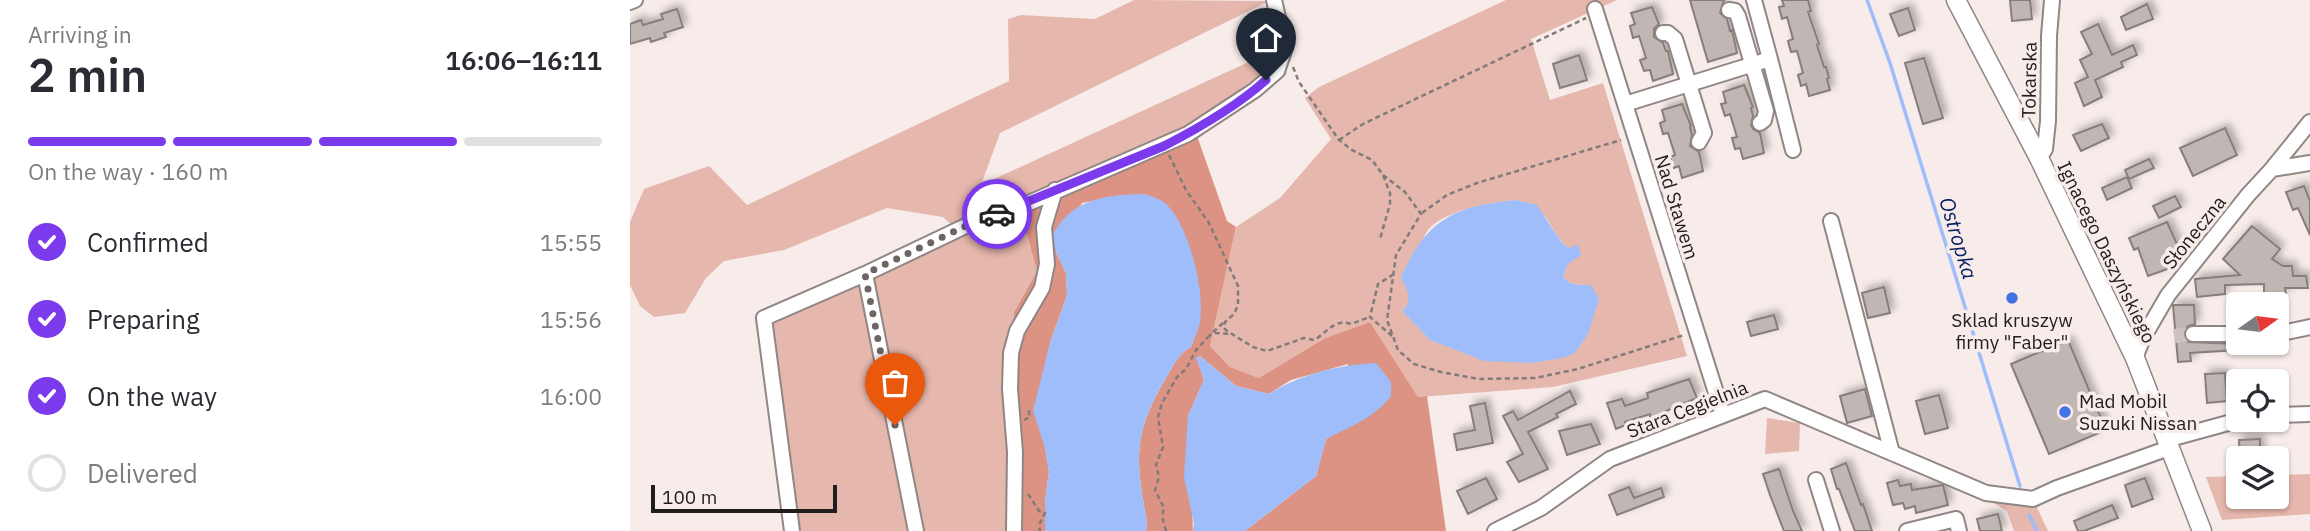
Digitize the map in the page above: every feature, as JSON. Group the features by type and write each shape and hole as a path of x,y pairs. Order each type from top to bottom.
{"main road":[{"name":"Ignacego Daszyńskiego","path":"1956,0 2039,158 2135,358 2202,531"}],"street":[{"path":"793,531 764,318 972,223 1022,205 1188,134 1255,90 1276,71 1285,48 1274,0"},
{"path":"1754,0 1793,150"},
{"name":"Tokarska","path":"2039,158 2045,149 2048,121 2052,0"},
{"path":"1729,10 1735,11 1738,16 1766,111 1764,120 1760,123"},
{"name":"Nad Stawem","path":"1595,11 1723,415"},
{"path":"1663,33 1668,33 1675,40 1704,132 1699,142"},
{"path":"1625,104 1770,59"},
{"name":"Słoneczna","path":"2135,358 2143,338 2168,295 2310,122"},
{"path":"2272,169 2310,163"},
{"path":"1014,531 1011,353 1017,331 1042,288 1047,264 1044,227 1055,190"},
{"path":"1831,221 1892,453"},
{"path":"865,274 916,531"},
{"path":"2289,331 2310,327"},
{"path":"2193,334 2226,334"},
{"name":"Stara Cegielnia","path":"1495,531 1541,508 1610,459 1765,399 1986,493 2021,498 2033,499 2168,444"},
{"path":"2289,415 2310,414"},
{"path":"2168,444 2226,424"},
{"path":"1816,480 1832,531"},
{"path":"1907,531 1956,519 1959,531"}],"path":[{"path":"1339,141 1363,124 1595,11"},
{"path":"1285,48 1299,82 1339,141 1372,160 1383,175 1390,193 1390,204 1380,239"},
{"path":"1635,136 1477,183 1447,195 1421,214 1396,255 1387,320 1398,350 1414,364 1479,379 1535,378 1578,369 1696,331"},
{"path":"1164,146 1186,190 1209,223 1238,286 1234,314 1196,350 1186,369 1166,393 1159,411 1163,447 1156,465 1159,477 1156,489 1164,508 1162,516 1166,531"},
{"path":"1383,175 1405,192 1421,214"},
{"path":"1370,317 1378,284 1394,274"},
{"path":"1225,322 1224,328 1232,334 1253,347 1268,351 1304,338 1314,340 1331,325 1345,322 1350,324 1370,317"},
{"path":"1370,317 1393,337"},
{"path":"1209,336 1215,333 1232,334"},
{"path":"1024,421 1030,417 1028,407"},
{"path":"1024,414 1030,414"},
{"path":"1014,486 1021,489 1024,486 1039,511 1045,513 1039,525 1040,531"}],"shaded area":[{"path":"1134,0 1269,1 1000,133 981,185 1277,49 1287,74 1196,133 1021,213 1037,271 1014,312 1015,531 796,531 787,481 772,321 959,238 955,228 943,217 887,208 784,250 724,261 706,278 685,313 654,317 640,306 630,285 630,222 644,189 709,166 747,205 1009,81 1008,19 1021,15 1095,19"},
{"path":"1506,0 1617,0 1531,39 1550,100 1603,83 1687,356 1553,387 1418,397 1370,322 1325,338 1259,378 1230,367 1210,346 1236,227 1280,198 1331,139 1305,98 1319,87","holes":["1516,200 1545,216 1574,257 1563,276 1572,283 1591,285 1441,344 1430,340 1402,311 1408,306 1426,233 1442,219 1480,206"]},
{"path":"1196,133 1227,221 1236,227 1210,346 1230,367 1259,378 1325,338 1370,322 1418,397 1427,396 1446,531 1245,531 1316,476 1326,439 1339,432 1348,364 1291,380 1269,394 1236,386 1200,356 1197,358 1204,380 1188,416 1193,531 1146,531 1139,463 1143,431 1148,414 1167,376 1180,356 1191,347 1200,321 1200,292 1123,195 1082,203 1056,252 1066,273 1067,295 1045,366 1045,448 1049,472 1045,531 1015,531 1014,312 1037,271 1021,213"},
{"path":"1767,418 1800,423 1799,451 1765,454"},
{"path":"2310,474 2310,514 2222,520 2206,477 2226,476 2226,509 2289,509 2289,475"},
{"path":"1951,478 2033,499 2048,531 2014,531 2007,511"}],"water":[{"path":"1145,194 1165,203 1181,226 1193,259 1201,308 1199,328 1191,347 1180,356 1167,376 1148,414 1143,431 1139,463 1146,531 1045,531 1049,472 1045,448 1033,411 1050,343 1067,295 1066,273 1052,236 1069,214 1091,201"},
{"path":"1516,200 1537,205 1562,243 1569,248 1578,245 1581,255 1568,264 1563,276 1572,283 1591,285 1599,299 1588,334 1575,353 1562,358 1531,363 1484,361 1430,340 1402,311 1409,299 1401,277 1421,241 1432,229 1445,219 1476,206"},
{"path":"1200,356 1236,386 1269,394 1320,372 1376,363 1391,382 1391,396 1369,416 1326,439 1316,476 1245,531 1193,531 1194,524 1184,477 1188,416 1204,380 1196,358"}],"building":[{"path":"1690,0 1724,0 1720,13 1727,19 1730,31 1732,30 1737,53 1708,62"},
{"path":"1782,0 1808,0 1811,11 1808,12 1826,67 1830,90 1809,96 1806,84 1801,86 1798,75 1803,73 1797,51 1791,52 1788,41 1793,39 1787,17 1782,19 1779,7 1784,6"},
{"path":"2010,0 2030,0 2032,19 2012,21"},
{"path":"2147,4 2153,19 2126,30 2121,17"},
{"path":"1652,7 1659,24 1654,29 1654,37 1663,43 1668,51 1673,74 1653,81 1650,70 1644,71 1640,60 1646,58 1639,36 1633,38 1630,26 1635,24 1631,13"},
{"path":"1908,8 1915,30 1899,36 1890,14"},
{"path":"677,9 683,27 664,33 666,37 651,42 650,38 630,44 630,24 641,20 643,25 663,19 661,14"},
{"path":"2098,24 2112,55 2133,45 2137,55 2121,62 2123,67 2095,80 2102,97 2084,106 2075,83 2088,77 2080,60 2092,54 2081,32"},
{"path":"1579,55 1587,80 1560,88 1553,64"},
{"path":"1924,58 1943,118 1923,124 1905,63"},
{"path":"1744,85 1753,107 1751,125 1760,133 1764,153 1743,159 1740,148 1735,149 1732,138 1737,137 1730,114 1725,116 1721,104 1726,103 1723,92"},
{"path":"1682,104 1691,126 1690,146 1699,152 1703,171 1682,178 1679,166 1674,168 1670,157 1675,155 1668,133 1663,134 1660,123 1665,121 1662,110"},
{"path":"2102,124 2109,138 2081,151 2073,135"},
{"path":"2225,128 2237,155 2193,176 2180,148"},
{"path":"2149,159 2154,168 2129,179 2125,170"},
{"path":"2127,177 2132,188 2107,200 2102,188"},
{"path":"2304,186 2310,201 2310,235 2298,208 2293,210 2286,192"},
{"path":"2175,196 2181,207 2159,218 2153,206"},
{"path":"2167,222 2180,251 2171,255 2173,262 2169,263 2170,268 2148,276 2138,248 2134,250 2129,238"},
{"path":"2252,226 2280,249 2272,259 2283,266 2292,266 2293,276 2306,276 2308,288 2264,292 2264,284 2225,285 2225,294 2197,297 2195,279 2240,275 2223,259"},
{"path":"1884,287 1890,313 1868,318 1862,293"},
{"path":"2173,305 2194,305 2195,324 2188,326 2183,333 2188,342 2226,344 2226,351 2190,353 2191,361 2178,362"},
{"path":"1774,315 1778,329 1751,336 1747,322"},
{"name":"Mad Mobil Suzuki Nissan","path":"2068,340 2106,430 2049,454 2011,364"},
{"path":"2225,373 2226,401 2207,403 2205,374"},
{"path":"1689,379 1697,398 1650,418 1650,414 1625,422 1626,425 1616,429 1607,403 1622,399 1625,406 1648,398 1647,393"},
{"path":"1865,389 1872,416 1847,423 1840,396"},
{"path":"1570,391 1576,404 1556,414 1558,417 1528,432 1548,469 1519,482 1507,462 1523,454 1503,416 1513,411 1518,420"},
{"path":"1939,395 1948,428 1925,434 1916,401"},
{"path":"1485,403 1493,443 1457,450 1454,434 1475,430 1470,406"},
{"path":"1591,424 1600,444 1567,455 1559,431"},
{"path":"2260,439 2260,446 2239,446 2239,440"},
{"path":"1846,463 1872,531 1855,531 1837,489 1831,469"},
{"path":"1779,469 1802,531 1784,531 1770,495 1763,474"},
{"path":"1486,478 1497,499 1468,514 1457,491"},
{"path":"2145,478 2153,499 2132,507 2125,485"},
{"path":"1898,480 1900,486 1911,484 1912,490 1943,485 1948,505 1916,513 1915,506 1905,509 1903,503 1893,505 1887,483"},
{"path":"1629,487 1634,498 1661,488 1664,497 1617,515 1609,495"},
{"path":"2112,505 2118,518 2078,531 2074,521"},
{"path":"1998,514 2002,531 1980,531 1977,519"}],"waterway":[{"name":"Ostropka","path":"1867,0 1890,63 2020,486"},
{"name":"Ostropka","path":"2029,515 2037,531"}],"tunnel":[{"path":"2174,336 2193,334"}],"way so far":[{"path":"895,425 865,274 972,223 997,214"}],"place":[{"name":"Sklad kruszyw firmy \"Faber\"","path":"2012,298"},
{"name":"Mad Mobil Suzuki Nissan","path":"2065,412"}],"route":[{"path":"997,214 1164,146 1188,134 1266,80"}]}
